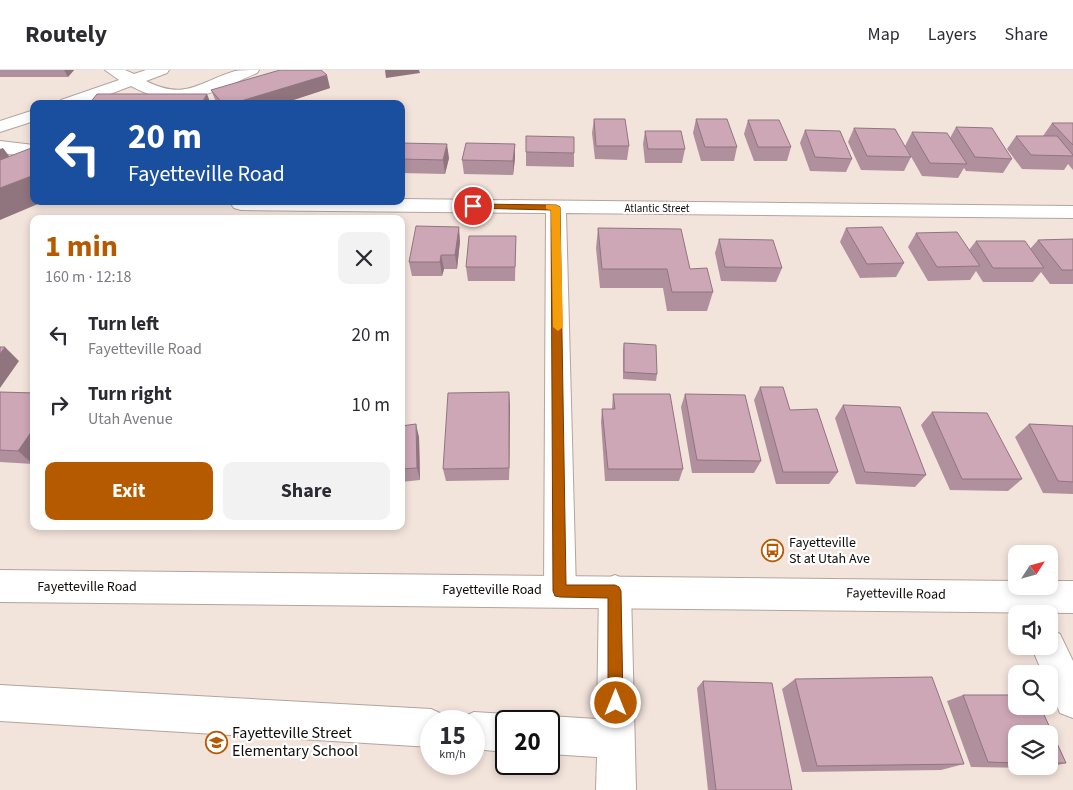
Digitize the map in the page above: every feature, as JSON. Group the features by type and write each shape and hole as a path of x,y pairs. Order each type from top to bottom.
{"street":[{"path":"113,70 160,94 174,95 198,91 251,70"},
{"path":"78,100 161,70"},
{"path":"0,127 30,116"},
{"path":"0,147 30,151"},
{"name":"Atlantic Street","path":"345,205 1073,212"},
{"path":"556,207 560,591"},
{"name":"Fayetteville Road","path":"0,586 615,591 1029,605 1073,597"},
{"path":"615,591 616,790"},
{"path":"1052,655 1073,700"},
{"path":"0,703 420,727"},
{"path":"560,736 616,739"}],"building":[{"path":"280,70 321,70 327,75 244,100 220,100 211,90"},
{"path":"97,94 207,94 203,100 92,100"},
{"path":"594,119 625,119 629,146 596,146"},
{"path":"696,119 727,119 737,147 705,147"},
{"path":"748,120 779,120 791,147 758,147"},
{"path":"1052,123 1073,123 1073,145"},
{"path":"956,127 992,128 1012,159 975,157"},
{"path":"854,128 895,129 911,157 867,156"},
{"path":"805,130 840,131 852,159 815,157"},
{"path":"645,131 681,131 685,149 648,149"},
{"path":"912,132 947,133 967,164 930,163"},
{"path":"526,136 574,137 574,153 526,152"},
{"path":"1016,136 1057,136 1073,156 1031,155"},
{"path":"405,143 447,144 443,160 405,159"},
{"path":"466,143 515,144 513,161 462,160"},
{"path":"30,149 30,177 0,188 0,160"},
{"path":"416,226 459,227 455,255 441,255 440,262 409,262"},
{"path":"882,227 904,263 867,264 846,228"},
{"path":"598,228 681,229 690,269 707,268 713,292 672,292 667,269 602,269"},
{"path":"957,232 980,266 937,267 916,233"},
{"path":"469,236 516,236 515,267 466,267"},
{"path":"719,239 773,240 782,268 725,267"},
{"path":"1073,239 1073,270 1062,270 1038,240"},
{"path":"976,241 1025,241 1044,268 993,268"},
{"path":"624,343 656,345 657,374 624,372"},
{"path":"0,347 5,347 0,354"},
{"path":"760,387 783,387 790,410 817,409 838,472 783,472"},
{"path":"0,392 30,393 30,434 18,451 0,450"},
{"path":"509,392 509,468 443,469 448,393"},
{"path":"613,394 670,394 683,469 608,469 602,409 615,409"},
{"path":"685,394 745,395 761,461 697,460"},
{"path":"843,405 900,407 926,475 865,472"},
{"path":"932,412 987,413 1022,479 962,479"},
{"path":"416,424 417,468 405,469 405,425"},
{"path":"1029,424 1073,426 1073,482 1058,481"},
{"path":"932,677 964,764 817,766 795,679"},
{"path":"703,681 772,683 792,790 716,790"},
{"path":"963,695 1008,695 1008,715 1044,715 1049,725 1008,725 1008,763 988,762"},
{"path":"1058,745 1066,763 1058,763"}],"slow traffic":[{"path":"549,207 556,207 558,327"}],"place":[{"name":"Fayetteville St at Utah Ave","path":"773,551"},
{"name":"Fayetteville Street Elementary School","path":"216,742"}],"route":[{"path":"473,206 556,207 560,591 615,591 616,703"}]}
